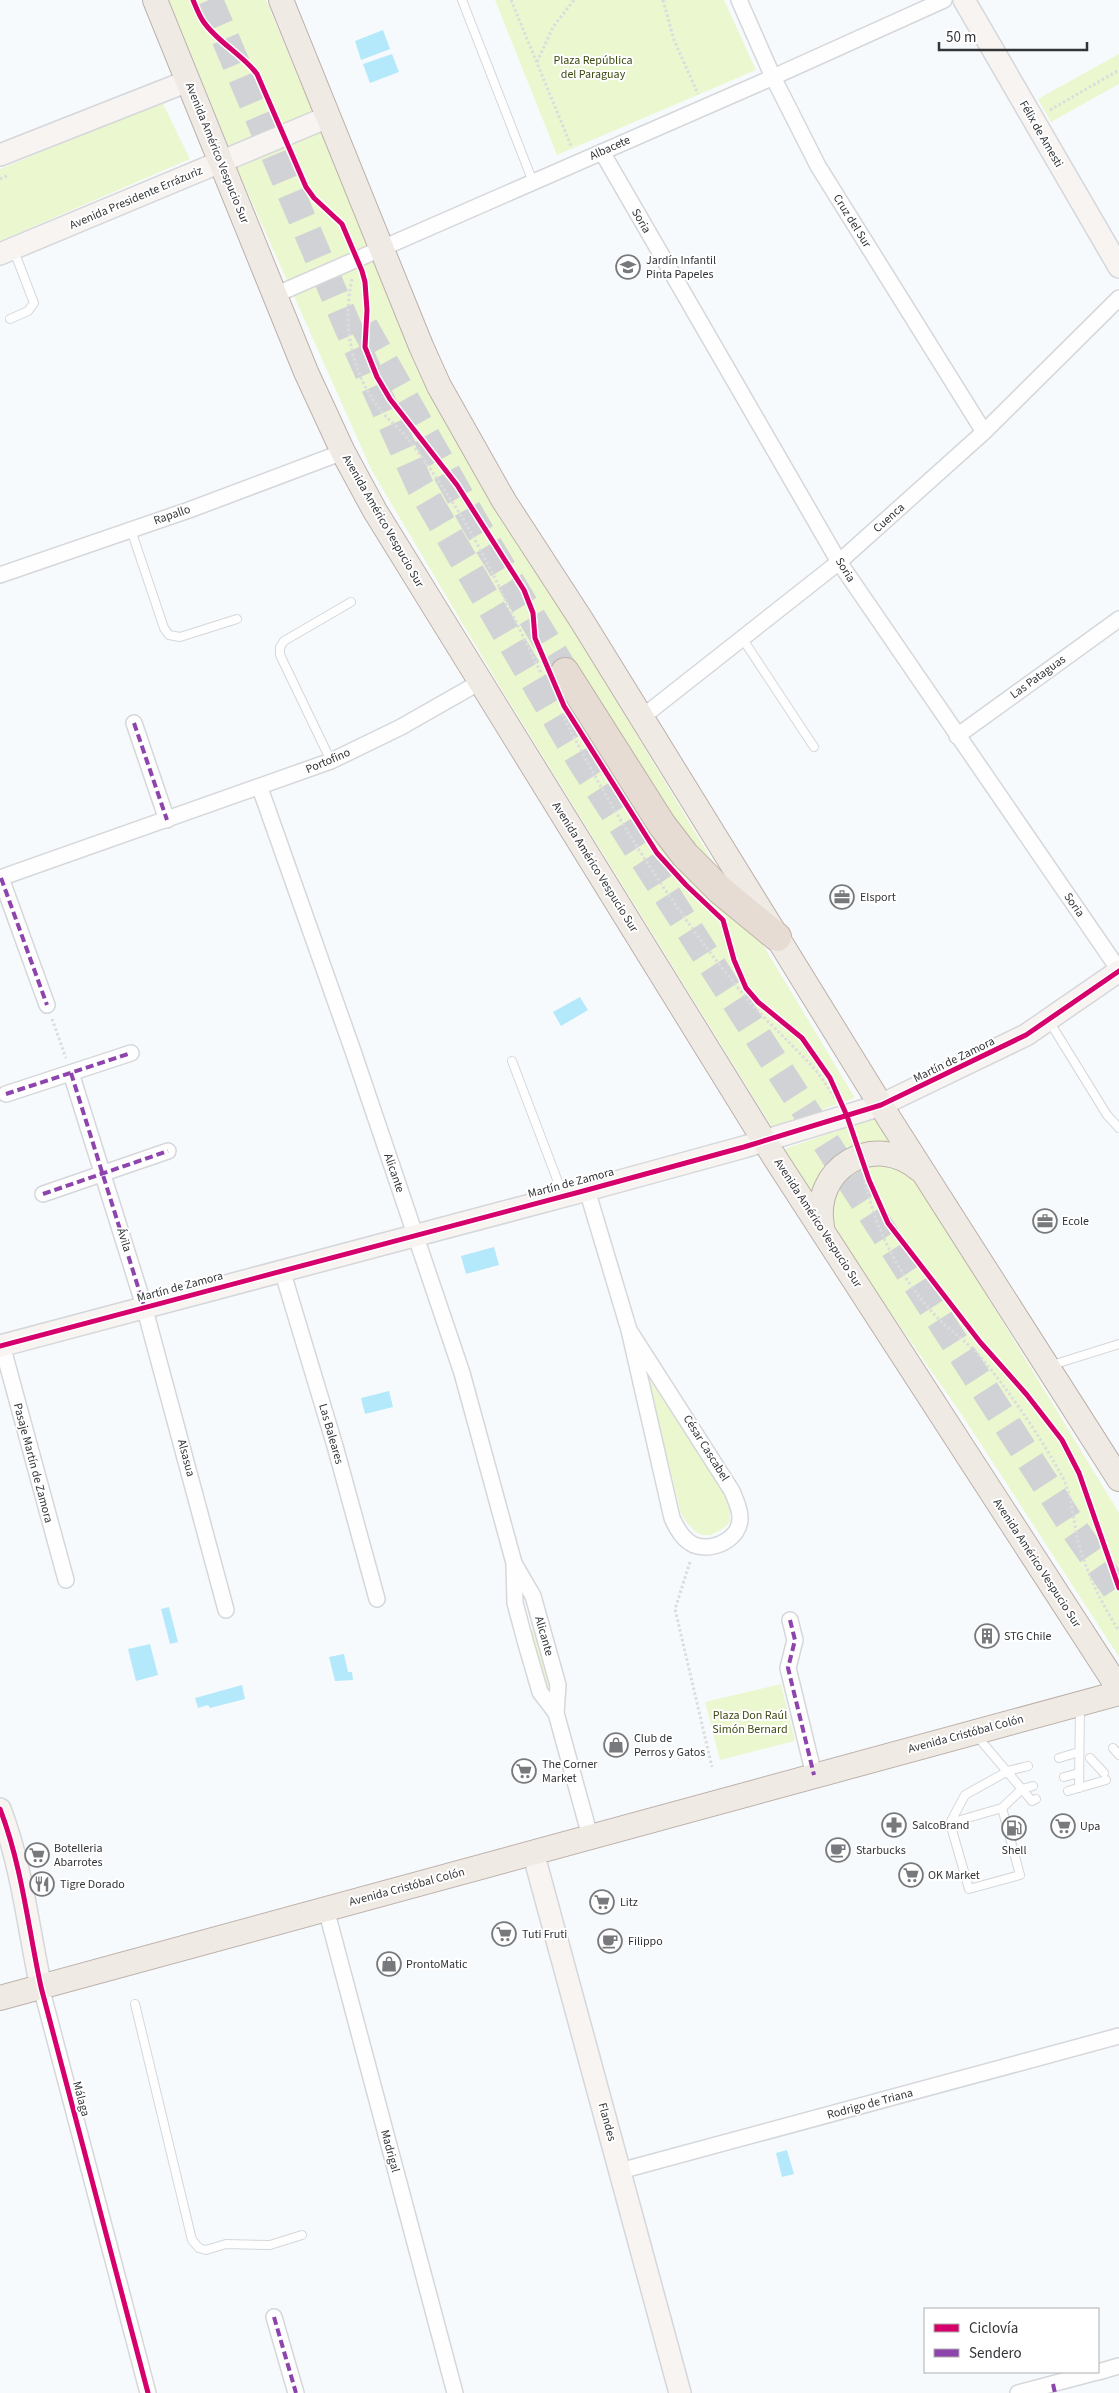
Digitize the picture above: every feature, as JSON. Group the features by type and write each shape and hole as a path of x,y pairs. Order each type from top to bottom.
{"highway":[{"path":"565,672 662,825 685,855 720,890 777,936"}],"main road":[{"name":"Avenida Américo Vespucio Sur","path":"156,0 306,372 342,452 375,511 765,1141 1119,1689"},
{"path":"281,0 380,248 439,386 504,500 881,1105 1119,1479"},
{"path":"822,1227 820,1208 828,1183 846,1164 860,1157 883,1153 896,1156 908,1161 928,1179"},
{"name":"Avenida Cristóbal Colón","path":"0,1998 1119,1693"}],"street":[{"name":"Cruz del Sur","path":"739,0 773,77 818,166 984,432"},
{"name":"Albacete","path":"275,295 704,108 944,0"},
{"name":"Félix de Amesti","path":"964,0 1119,267"},
{"path":"0,155 188,80"},
{"name":"Avenida Presidente Errázuriz","path":"7,252 328,118"},
{"name":"Soria","path":"602,152 839,562 1119,970"},
{"name":"Cuenca","path":"641,718 839,562 984,432 1119,298"},
{"name":"Rapallo","path":"0,575 131,530 342,452"},
{"name":"Las Pataguas","path":"957,736 1119,619"},
{"name":"Portofino","path":"0,878 260,788 331,760 402,727 480,682"},
{"path":"134,723 167,820"},
{"name":"Alicante","path":"260,788 416,1234 476,1420 514,1563 533,1596 558,1685 556,1713 590,1836"},
{"path":"0,878 46,1005"},
{"name":"Martín de Zamora","path":"1,1346 144,1306 587,1190 765,1141 881,1105 1026,1035 1119,970"},
{"path":"6,1094 131,1053"},
{"name":"Ávila","path":"71,1073 144,1306"},
{"path":"43,1194 168,1152"},
{"name":"César Cascabel","path":"587,1190 629,1330 668,1504 678,1531 694,1545 717,1546 729,1539 738,1529 739,1510 732,1491 717,1464 629,1330"},
{"name":"Las Baleares","path":"282,1270 335,1446 377,1599"},
{"name":"Alsasua","path":"144,1306 226,1610"},
{"name":"Pasaje Martín de Zamora","path":"1,1346 66,1580"},
{"path":"790,1620 795,1640 788,1668 814,1775"},
{"name":"Málaga","path":"0,1809 20,1876 41,1987 148,2393"},
{"name":"Flandes","path":"533,1852 680,2393"},
{"name":"Madrigal","path":"326,1909 455,2393"},
{"name":"Rodrigo de Triana","path":"620,2171 1119,2036"},
{"path":"274,2317 296,2393"},
{"path":"1099,2372 1119,2366"},
{"path":"1018,2393 1054,2388 1095,2373"}],"lane":[{"path":"462,0 533,182"},
{"path":"7,252 34,303 28,311 10,319"},
{"path":"131,530 164,628 169,635 180,637 237,619"},
{"path":"331,760 280,655 280,647 284,641 351,602"},
{"path":"742,638 814,747"},
{"path":"1048,1020 1107,1115 1119,1128"},
{"path":"512,1062 563,1196"},
{"path":"1047,1367 1119,1344"},
{"path":"1079,1788 1080,1704"},
{"path":"973,1732 1032,1801 1036,1799"},
{"path":"1113,1748 1119,1755"},
{"path":"1059,1758 1079,1752"},
{"path":"1068,1791 1105,1776 1090,1758"},
{"path":"1002,1808 1020,1875 969,1889 950,1823 965,1795 1008,1771 1028,1766"},
{"path":"1064,1777 1079,1773"},
{"path":"950,1823 1002,1808 1022,1789 1033,1786"},
{"path":"135,2004 192,2240 198,2248 206,2250 226,2244 270,2245 302,2235"}],"path":[{"path":"511,0 578,163"},
{"path":"536,62 553,27 574,0"},
{"path":"663,0 674,40 704,108"},
{"path":"1032,120 1119,70"},
{"path":"564,706 574,722"},
{"path":"743,983 764,1007"},
{"path":"46,1005 71,1073"},
{"path":"830,1078 847,1116"},
{"path":"860,1157 876,1196"},
{"path":"860,1157 874,1213 898,1266 933,1314 978,1353 1024,1417 1063,1478 1069,1495 1073,1520 1087,1570 1097,1593 1119,1631"},
{"path":"694,1545 685,1581 675,1609 712,1767"}],"green space":[{"path":"169,0 266,0 426,384 466,457 606,684 855,1098 772,1127 505,695 372,471 243,182"},
{"name":"Plaza República del Paraguay","path":"495,0 724,0 756,70 557,155"},
{"path":"1119,54 1119,84 1051,122 1038,99"},
{"path":"162,102 190,159 0,241 0,169"},
{"path":"878,1117 1119,1513 1119,1657 964,1418 865,1276 784,1149"},
{"path":"647,1375 724,1492 730,1507 730,1522 715,1533 702,1535 686,1522 681,1514"},
{"path":"534,1630 538,1634 551,1684 546,1689 530,1631"},
{"name":"Plaza Don Raúl Simón Bernard","path":"781,1684 795,1741 720,1760 705,1702"}],"water":[{"path":"383,30 390,49 361,60 355,41"},
{"path":"392,54 399,72 370,83 363,64"},
{"path":"580,997 588,1010 561,1026 553,1012"},
{"path":"494,1247 499,1265 466,1274 461,1256"},
{"path":"389,1391 393,1407 365,1414 361,1398"},
{"path":"169,1607 178,1642 170,1644 161,1609"},
{"path":"150,1644 158,1675 136,1681 128,1649"},
{"path":"344,1654 348,1672 352,1672 353,1680 335,1681 329,1657"},
{"path":"242,1685 245,1699 210,1708 208,1705 198,1708 195,1698"},
{"path":"787,2150 794,2174 782,2177 776,2153"}],"tunnel":[{"path":"209,0 348,327 420,486 581,761 1075,1530 1119,1594"},
{"path":"364,326 475,523 565,672"}],"marked path":[{"path":"134,723 167,820"},
{"path":"1,878 47,1005"},
{"path":"6,1094 131,1053"},
{"path":"71,1073 144,1306"},
{"path":"43,1194 168,1151"},
{"path":"790,1620 795,1640 788,1668 814,1775"},
{"path":"274,2317 296,2393"},
{"path":"1053,2384 1055,2393"}],"cycle path":[{"path":"193,0 202,19 209,28 257,74 306,187 314,198 342,224 365,282 367,310 365,347 377,377 390,399 457,485 524,590 533,613 535,638 564,706 657,853 686,885 723,920 734,960 746,988 758,1002 802,1038 830,1078 847,1116 869,1180 888,1223 980,1342 1027,1395 1062,1440 1079,1473 1119,1588"},
{"path":"0,1346 587,1190 744,1147 881,1105 1026,1035 1119,971"},
{"path":"0,1809 14,1852 41,1987 148,2393"}],"place":[{"name":"Jardín Infantil Pinta Papeles","path":"628,267"},
{"name":"Elsport","path":"842,897"},
{"name":"Ecole","path":"1045,1221"},
{"name":"STG Chile","path":"987,1636"},
{"name":"Club de Perros y Gatos","path":"616,1745"},
{"name":"The Corner Market","path":"524,1771"},
{"name":"SalcoBrand","path":"894,1825"},
{"name":"Upa","path":"1063,1826"},
{"name":"Shell","path":"1014,1828"},
{"name":"Starbucks","path":"838,1850"},
{"name":"Botelleria Abarrotes","path":"37,1855"},
{"name":"OK Market","path":"911,1875"},
{"name":"Tigre Dorado","path":"42,1884"},
{"name":"Litz","path":"602,1902"},
{"name":"Tuti Fruti","path":"504,1934"},
{"name":"Filippo","path":"610,1941"},
{"name":"ProntoMatic","path":"389,1964"}]}
